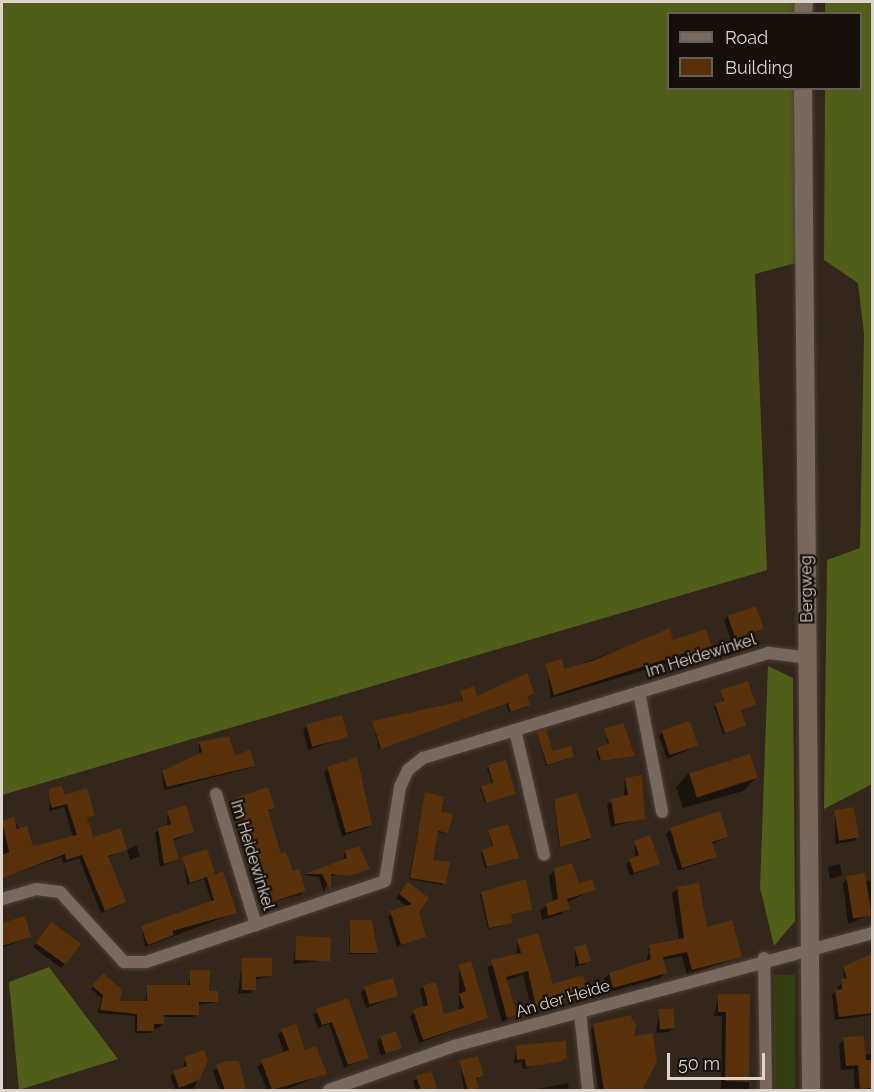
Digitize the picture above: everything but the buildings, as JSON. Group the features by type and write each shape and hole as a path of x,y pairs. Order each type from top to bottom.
{"main road":[{"name":"Bergweg","path":"803,90 811,1090"}],"street":[{"name":"Im Heidewinkel","path":"2,899 36,889 60,891 119,957 135,965 385,881 408,770 423,758 769,653 807,658"},
{"name":"Im Heidewinkel","path":"639,692 662,812"},
{"path":"515,729 544,855"},
{"name":"Im Heidewinkel","path":"216,794 256,925"},
{"name":"An der Heide","path":"328,1090 454,1046 764,958 810,951 873,933"},
{"path":"764,958 766,1090"},
{"path":"580,1012 588,1090"}],"green space":[{"path":"2,2 795,2 795,12 667,12 667,90 796,90 796,263 755,274 767,570 2,795"},
{"path":"825,2 872,2 872,784 824,809 827,560 860,548 864,334 858,283 824,260 825,90 862,90 862,12 825,12"},
{"path":"768,666 793,678 795,921 774,946 760,888"},
{"path":"49,967 118,1059 19,1090 9,982"},
{"path":"774,975 795,975 795,1090 774,1090"}]}
